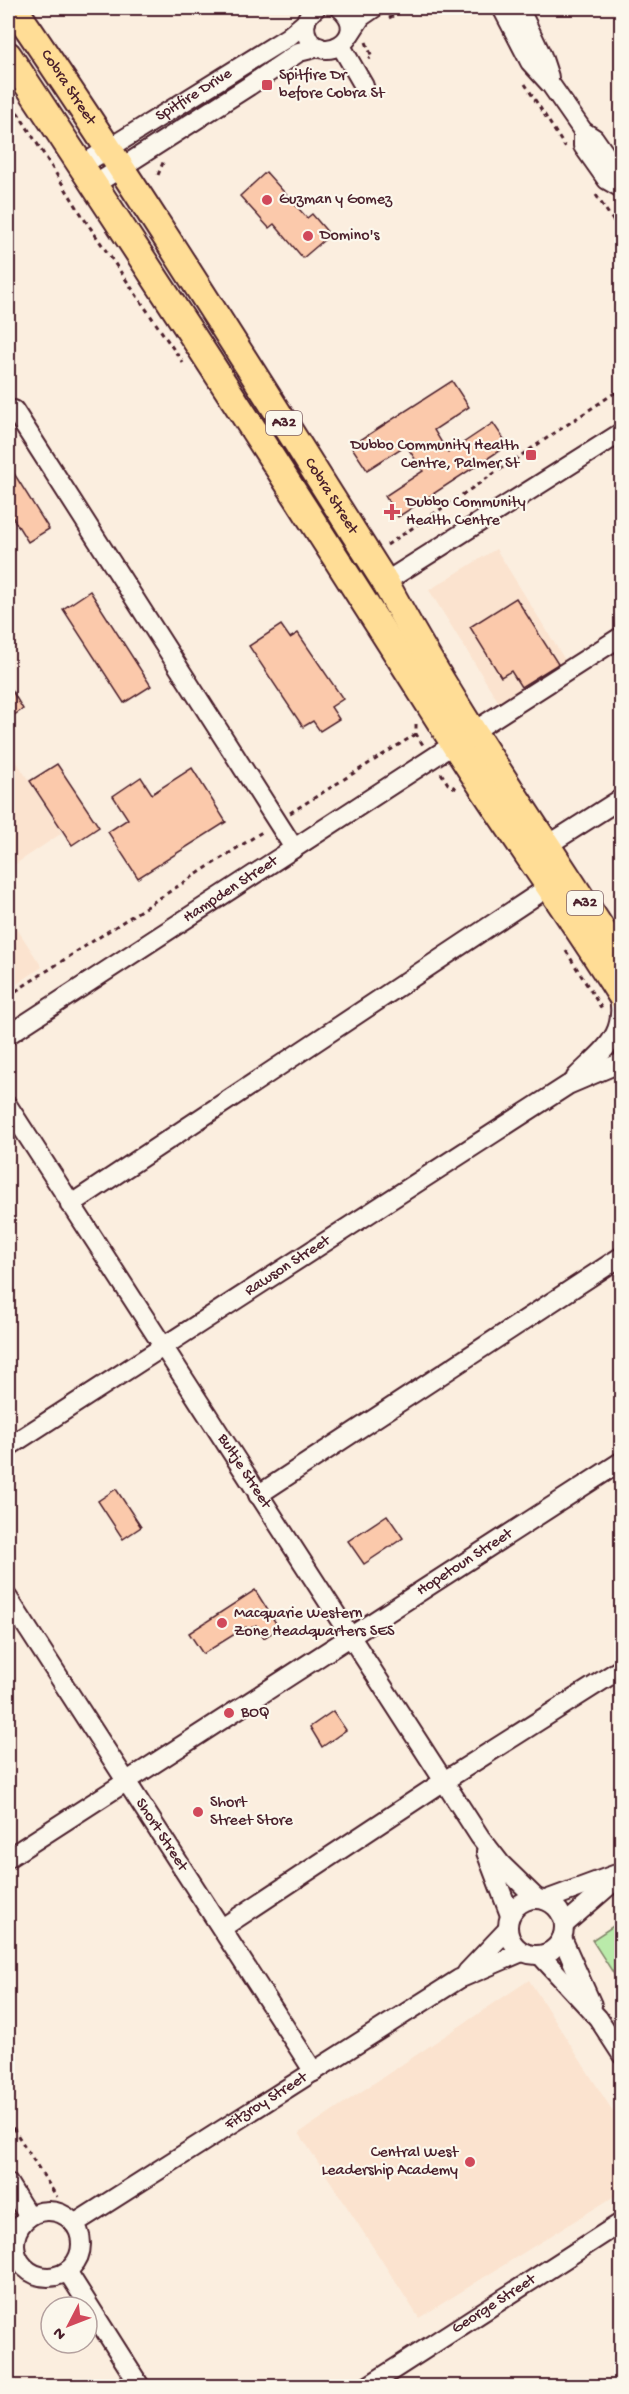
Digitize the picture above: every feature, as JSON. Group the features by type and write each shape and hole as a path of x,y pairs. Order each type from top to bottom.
{"highway":[{"name":"Cobra Street","path":"14,8 115,158 385,582 464,738 615,1001"},
{"name":"Cobra Street","path":"8,55 397,651 464,738 494,761 621,961"},
{"path":"385,582 378,599 378,610 397,651"}],"street":[{"path":"340,8 350,19 353,68 364,86"},
{"path":"502,8 530,62 551,85 583,131 594,138 619,174 621,189"},
{"path":"519,8 542,56 551,85"},
{"name":"Spitfire Drive","path":"115,158 288,37 311,15"},
{"path":"311,15 308,37 319,47"},
{"path":"352,39 361,17 377,15"},
{"name":"Spitfire Drive","path":"88,175 299,52 319,47 334,49 352,39"},
{"path":"14,410 294,848"},
{"path":"385,582 621,432"},
{"name":"Hampden Street","path":"8,1035 621,636"},
{"path":"70,1204 549,884 543,860 548,845 621,798"},
{"name":"Rawson Street","path":"568,1085 604,1049 619,1028 621,1012 615,1001"},
{"name":"Rawson Street","path":"8,1447 568,1085 621,1062"},
{"name":"Bultje Street","path":"8,1106 480,1837 501,1864 542,1899"},
{"path":"258,1496 621,1256"},
{"name":"Hopetoun Street","path":"8,1858 621,1461"},
{"name":"Short Street","path":"8,1598 314,2072"},
{"path":"222,1928 444,1781 621,1668"},
{"name":"Bultje Street","path":"480,1837 509,1922"},
{"path":"598,2018 531,1953 510,1938 509,1922 524,1901 542,1899 621,1873"},
{"path":"531,1953 553,1950 563,1932 621,1873"},
{"path":"542,1899 559,1910 563,1932 598,2018 621,2055"},
{"name":"Fitzroy Street","path":"459,1979 509,1922"},
{"name":"Fitzroy Street","path":"74,2224 459,1979 531,1953"},
{"path":"8,2183 29,2217"},
{"path":"48,2211 67,2217 74,2224 81,2244 75,2264 67,2271 58,2276 38,2276 14,2268 16,2233 29,2217 48,2211"},
{"name":"George Street","path":"368,2386 621,2222"},
{"path":"67,2271 140,2386"}],"path":[{"path":"377,15 408,8"},
{"path":"352,39 372,57 353,68"},
{"path":"288,82 314,68"},
{"path":"521,79 565,147"},
{"path":"8,97 85,220 185,366"},
{"path":"158,175 164,161 172,153"},
{"path":"590,185 621,234"},
{"path":"387,545 621,388"},
{"path":"411,716 417,725 416,734 448,784 456,787 462,796"},
{"path":"289,814 416,734"},
{"path":"8,996 270,827"},
{"path":"564,950 615,1001"},
{"path":"8,2120 57,2197"}],"shaded area":[{"path":"496,549 573,673 506,714 429,590"},
{"path":"8,748 62,833 8,869"},
{"path":"8,915 42,967 8,990"},
{"name":"Central West Leadership Academy","path":"529,1980 621,2124 621,2192 419,2318 299,2133"}],"green space":[{"path":"621,1921 621,1985 592,1940"}],"building":[{"path":"266,172 307,218 312,214 330,235 303,258 274,224 269,228 240,196"},
{"path":"452,381 469,407 434,430 448,453 493,423 508,445 398,517 385,496 423,471 406,445 367,470 351,446"},
{"path":"8,464 49,529 28,542 8,510"},
{"path":"90,591 151,686 124,703 63,609"},
{"path":"516,598 558,664 521,687 511,671 501,677 470,627"},
{"path":"281,625 290,638 298,633 343,699 331,707 339,719 320,731 313,721 303,727 249,646"},
{"path":"8,684 23,709 8,719"},
{"path":"57,764 99,827 72,845 30,781"},
{"path":"192,768 226,822 138,878 108,832 128,819 113,796 141,777 152,794"},
{"path":"116,1489 141,1527 123,1539 98,1501"},
{"path":"387,1515 403,1538 364,1564 348,1541"},
{"name":"Macquarie Western Zone Headquarters SES","path":"255,1590 279,1628 264,1638 256,1625 248,1630 246,1627 203,1654 189,1633"},
{"path":"333,1711 346,1730 322,1747 310,1727"}],"place":[{"name":"Spitfire Dr before Cobra St","path":"267,85"},
{"name":"Guzman y Gomez","path":"267,200"},
{"name":"Domino's","path":"308,236"},
{"name":"Dubbo Community Health Centre, Palmer St","path":"531,455"},
{"name":"Dubbo Community Health Centre","path":"392,512"},
{"name":"Macquarie Western Zone Headquarters SES","path":"222,1623"},
{"name":"BOQ","path":"229,1713"},
{"name":"Short Street Store","path":"198,1812"},
{"name":"Central West Leadership Academy","path":"470,2162"}]}
